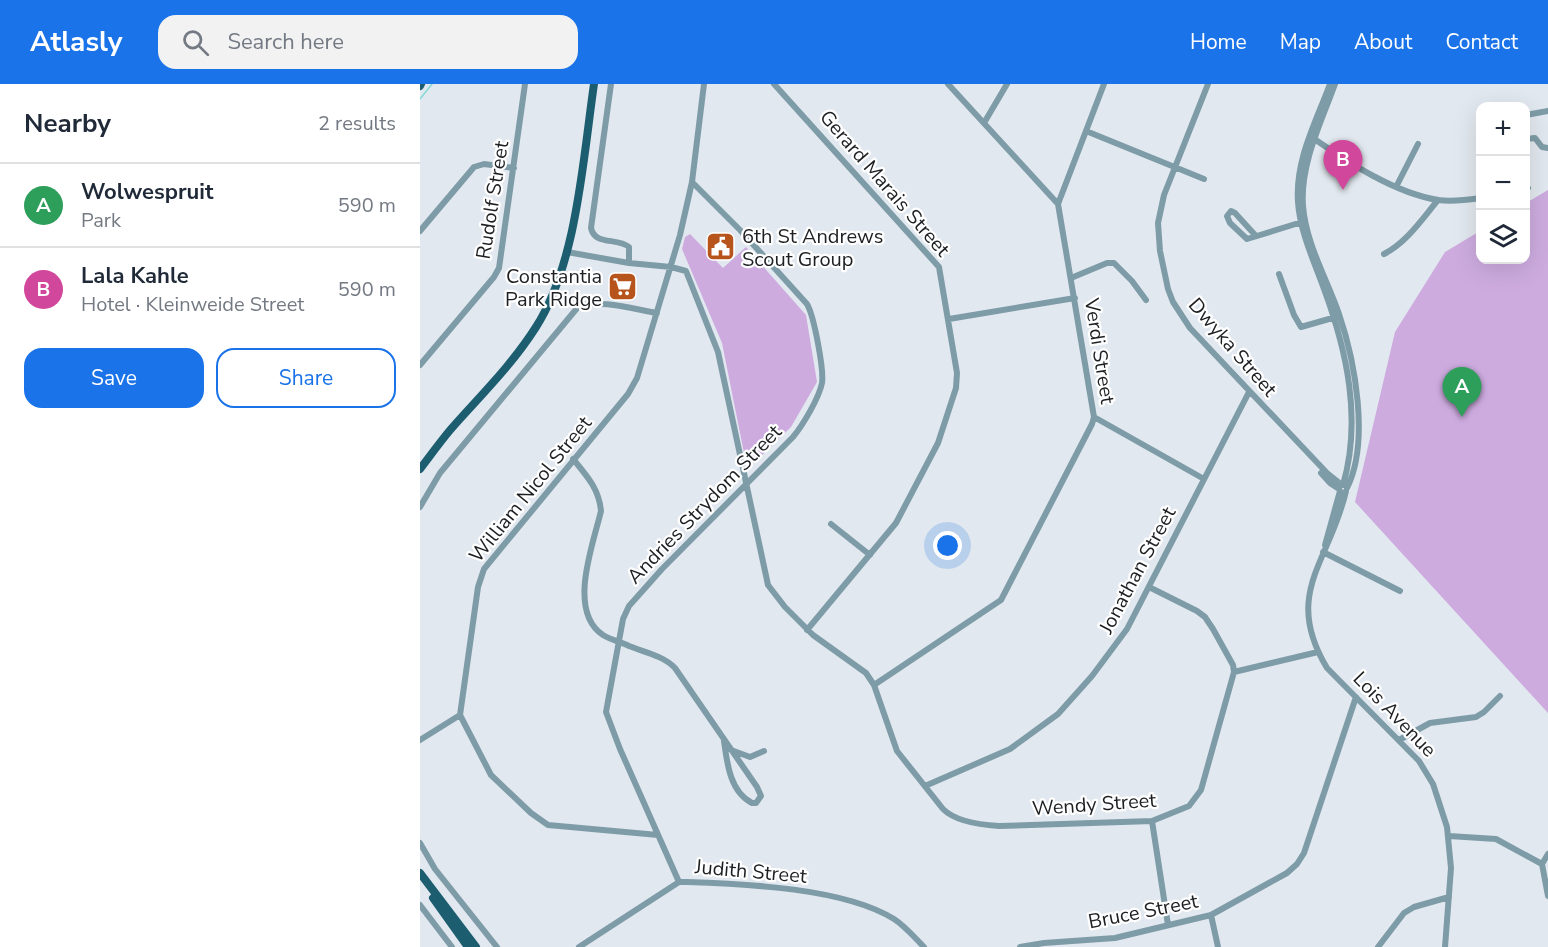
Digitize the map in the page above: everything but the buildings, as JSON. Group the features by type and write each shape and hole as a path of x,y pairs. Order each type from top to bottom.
{"main road":[{"path":"420,469 449,431 487,390 536,327 551,300 567,252 594,84"},
{"path":"420,873 476,947"},
{"path":"420,880 468,947"}],"street":[{"name":"Rudolf Street","path":"420,365 496,273 501,261 525,84"},
{"path":"611,84 591,228 597,238 624,243 629,247 629,263"},
{"name":"William Nicol Street","path":"460,715 476,598 483,569 633,386 671,267 692,182 704,84"},
{"name":"Gerard Marais Street","path":"774,84 939,267 957,373 956,388 938,443 901,516 892,531 807,630"},
{"path":"948,84 1058,204 1104,84"},
{"path":"984,123 1007,84"},
{"name":"Dwyka Street","path":"1208,84 1164,195 1158,223 1160,251 1168,289 1173,302 1190,328 1303,449 1343,488"},
{"name":"Lois Avenue","path":"1330,84 1300,171 1298,202 1337,317 1352,410 1351,452 1343,488 1327,532 1324,550 1310,585 1307,599 1310,632 1327,668 1399,740 1430,777 1449,836 1451,868 1445,947"},
{"name":"Lois Avenue","path":"1312,138 1335,84"},
{"path":"1530,115 1548,111"},
{"path":"1086,131 1204,178"},
{"path":"1312,138 1354,166 1396,187 1438,200 1476,198"},
{"path":"1530,139 1535,138 1542,147 1548,148"},
{"path":"1396,187 1418,144"},
{"path":"420,231 474,167 484,164 514,168"},
{"name":"Andries Strydom Street","path":"679,882 606,712 623,619 629,606 671,559 797,432 820,389 822,374 813,318 807,304 740,230 692,182"},
{"path":"1384,255 1411,233 1438,200"},
{"name":"Verdi Street","path":"874,685 1001,600 1092,424 1094,417 1058,204"},
{"path":"1256,236 1235,213 1229,213 1227,219 1243,236 1250,239 1303,222"},
{"path":"567,252 629,263 682,269 688,275 715,340 768,585 807,630 861,669 874,685"},
{"path":"1071,278 1107,263 1114,263 1132,281 1146,300"},
{"path":"1279,274 1300,326 1304,327 1337,317"},
{"path":"949,319 1075,298"},
{"path":"420,507 440,473 578,307 595,303 657,313"},
{"name":"Jonathan Street","path":"925,786 1010,749 1050,721 1092,676 1116,645 1149,587 1249,392"},
{"path":"1094,417 1204,479"},
{"path":"573,459 590,479 600,502 584,590 585,607 599,632 672,665 759,790 760,798 756,803 752,804 746,800 731,777 724,741"},
{"path":"831,525 870,555"},
{"path":"1324,550 1400,591"},
{"path":"1149,587 1205,617 1224,646 1234,672 1318,652"},
{"name":"Wendy Street","path":"874,685 895,748 947,813 961,819 991,825 1152,821 1189,806 1199,796 1234,672"},
{"name":"Bruce Street","path":"1020,947 1115,938 1211,915 1287,873 1304,853 1356,696"},
{"path":"1399,740 1430,723 1476,717 1500,696"},
{"path":"420,740 460,715 491,775 541,821 560,827 658,835"},
{"path":"731,750 750,757 764,751"},
{"path":"1152,821 1168,925"},
{"path":"1449,836 1496,839 1542,864"},
{"path":"420,843 435,869 497,947"},
{"path":"1548,855 1542,864 1548,896"},
{"name":"Judith Street","path":"579,947 679,882 797,891 840,899 896,920 924,947"},
{"path":"1378,947 1404,913 1414,907 1449,897"},
{"path":"420,905 452,947"},
{"path":"1211,915 1218,947"}],"shaded area":[{"path":"1548,190 1548,713 1355,502 1395,332 1445,252 1476,233 1476,264 1530,264 1530,201"},
{"path":"690,234 723,268 746,247 806,315 817,382 791,427 757,460 745,458 722,343 682,249 685,237"}],"waterway":[{"path":"420,99 432,84"}],"place":[{"name":"Lala Kahle","path":"1343,190"},
{"name":"6th St Andrews Scout Group","path":"721,247"},
{"name":"Constantia Park Ridge","path":"623,287"},
{"name":"Wolwespruit","path":"1462,417"}]}
